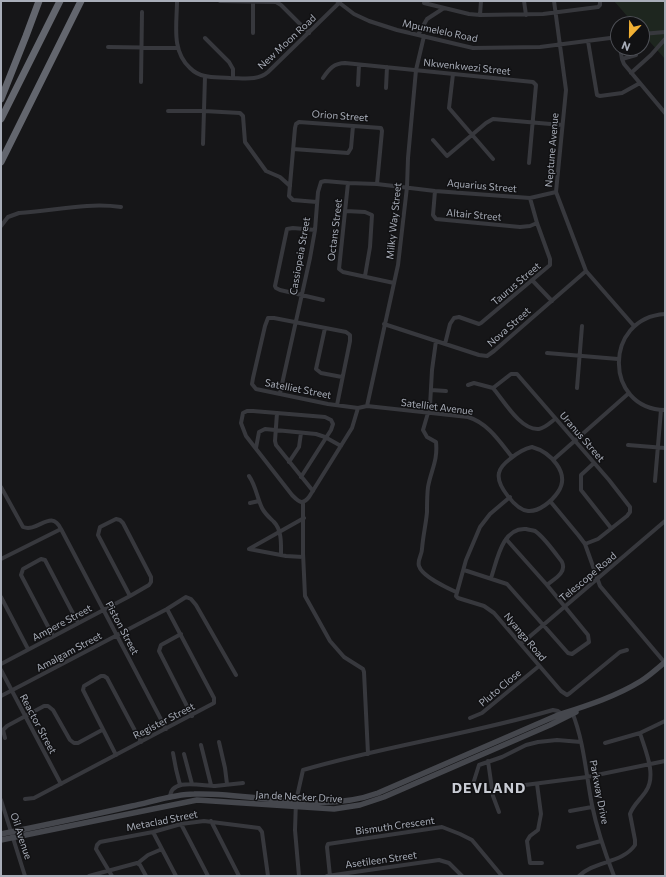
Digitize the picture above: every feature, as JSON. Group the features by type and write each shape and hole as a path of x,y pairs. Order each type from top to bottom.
{"highway":[{"path":"1,99 39,1"},
{"path":"1,118 60,1"},
{"path":"1,162 81,1"},
{"path":"66,32 84,1"}],"main road":[{"name":"Jan de Necker Drive","path":"1,840 12,835 192,794 208,794 334,810 360,806 550,725 579,709 634,685 665,663"},
{"name":"Jan de Necker Drive","path":"1,834 12,835 197,800 296,804 343,802 369,796 562,714 572,713"}],"street":[{"name":"New Moon Road","path":"177,1 177,48 180,56 187,66 195,72 206,76 233,78 256,78 265,74 309,33 339,2"},
{"path":"220,1 278,2 309,33"},
{"path":"253,1 253,33"},
{"path":"480,15 481,1"},
{"path":"524,1 526,15"},
{"name":"Neptune Avenue","path":"554,1 565,86 556,192 586,271 634,326"},
{"path":"424,3 480,15 526,15 555,13 598,7 600,5 600,1"},
{"name":"Mpumelelo Road","path":"339,2 354,14 382,26 476,48 540,47 610,38"},
{"path":"418,35 427,19 444,8"},
{"path":"140,82 142,12"},
{"path":"650,33 665,32"},
{"name":"Milky Way Street","path":"367,406 399,258 407,187 408,158 416,70 424,36"},
{"path":"205,38 229,62 233,69 233,78"},
{"path":"631,73 651,55 665,39"},
{"path":"588,40 596,92 598,95 602,96 622,93 640,83"},
{"path":"108,47 177,48"},
{"path":"621,56 631,73 665,113"},
{"path":"622,59 632,56"},
{"name":"Nkwenkwezi Street","path":"323,78 327,71 334,65 345,63 534,82 536,85 529,163"},
{"path":"358,85 359,64"},
{"path":"386,88 387,67"},
{"path":"452,74 449,108 493,160"},
{"path":"203,144 206,76"},
{"path":"168,112 204,111 241,113 243,116 244,140 263,168 269,173 280,177 290,186 289,196 292,199 317,202"},
{"path":"433,140 447,156 472,134 489,121 495,119 562,125"},
{"name":"Orion Street","path":"290,186 295,127 299,122 375,126 382,128 377,184"},
{"path":"293,149 348,153 351,148 353,126"},
{"name":"Cassiopeia Street","path":"280,393 310,258 319,185 321,181 407,187"},
{"name":"Octans Street","path":"348,183 346,211 338,268 343,272 394,283"},
{"name":"Aquarius Street","path":"407,187 530,198 556,192"},
{"name":"Altair Street","path":"435,190 433,215 436,219 516,227 524,227 537,223"},
{"name":"Taurus Street","path":"444,344 453,319 458,317 480,324 550,265 551,262 530,198"},
{"path":"1,226 8,217 19,213 104,205 121,207"},
{"path":"346,211 365,212 372,216 370,247 365,276"},
{"path":"314,230 287,229 275,286 277,289 323,300"},
{"name":"Nova Street","path":"384,324 444,344 487,356 586,271"},
{"path":"532,280 552,301"},
{"path":"656,481 658,448 663,410 647,406 629,393 620,377 618,360 623,341 634,326 649,317 665,314"},
{"name":"Satelliet Street","path":"296,323 272,317 268,319 265,326 252,384 254,388 257,390 280,393 337,405 358,408 367,406"},
{"path":"296,323 346,332 350,337 337,405"},
{"path":"577,388 582,326"},
{"path":"325,328 316,369 321,373 342,377"},
{"path":"427,413 430,406 433,353 436,341"},
{"path":"547,353 618,360"},
{"name":"Uranus Street","path":"494,388 511,374 517,374 594,463 630,508 630,512 627,516 598,539 585,544"},
{"path":"468,385 474,383 494,388 518,420 526,426 541,428 555,419"},
{"path":"431,390 446,391"},
{"path":"553,460 629,393"},
{"name":"Satelliet Avenue","path":"367,406 468,417 477,420 485,426 512,457"},
{"path":"301,477 333,424 330,418 249,410 243,413 241,421 246,436 292,495 299,502 303,502 307,500 313,491 352,428 358,408"},
{"path":"277,413 276,445 313,491"},
{"name":"Nyanga Road","path":"427,413 423,431 427,437 436,442 436,459 428,487 426,517 422,550 419,558 419,567 425,574 456,592 456,596 458,598 484,606 494,613 561,691 568,695 620,652 627,650"},
{"path":"256,448 261,430 316,434 341,446"},
{"path":"289,462 299,447 301,433"},
{"path":"628,445 665,448"},
{"path":"532,447 540,450 553,460 561,473 562,483 559,491 550,501 540,508 528,511 521,509 500,484 498,477 500,470 512,457 524,449 532,447"},
{"path":"594,463 581,476 580,490 611,528"},
{"path":"249,476 264,512 276,523 281,540 281,555"},
{"path":"1,487 23,527 30,529 52,520 56,522 61,529 1,559"},
{"path":"456,592 473,542 480,527 490,514 510,497"},
{"path":"250,503 259,501"},
{"path":"550,501 585,544 600,586 665,663"},
{"path":"303,502 305,596 330,641 337,650 344,657 363,669 368,754"},
{"path":"303,557 281,555 249,548 304,518"},
{"name":"Ampere Street","path":"1,664 104,610 130,596 149,585 152,579 123,523 116,519 100,528 98,534 130,596"},
{"name":"Telescope Road","path":"521,644 665,521"},
{"name":"Piston Street","path":"61,529 166,729"},
{"path":"491,578 502,546 506,539 512,532 518,529 531,530 539,534 564,565 562,572 547,585"},
{"path":"464,570 507,584 569,654 575,654 589,642 588,635 547,585 506,539"},
{"path":"53,636 21,575 22,570 36,560 45,560 78,623"},
{"path":"1,597 28,649"},
{"name":"Amalgam Street","path":"1,696 167,609 186,597 191,599 196,605 236,675"},
{"name":"Register Street","path":"25,799 34,798 192,716 212,705 215,701 167,609"},
{"path":"181,634 161,645 159,651 192,716"},
{"name":"Pluto Close","path":"470,718 482,713 539,666"},
{"name":"Reactor Street","path":"1,670 61,784"},
{"path":"116,755 102,730 83,689 86,685 101,676 107,678 141,742"},
{"path":"5,738 3,733 5,728 44,706 50,706 70,740 74,744 102,730"},
{"path":"299,876 295,839 296,804 303,770 480,729 553,710 562,714"},
{"name":"Parkway Drive","path":"572,713 581,742 592,807 601,841 614,876"},
{"path":"605,743 640,734 665,721"},
{"path":"579,876 589,869 627,853 635,845 630,814 647,790 650,783 649,764 640,734"},
{"path":"473,784 477,767 526,745 557,740 581,742"},
{"path":"219,742 225,768 226,784"},
{"path":"202,745 211,785"},
{"path":"173,753 180,785"},
{"path":"184,754 192,784"},
{"path":"525,785 587,777 665,761"},
{"path":"488,762 493,796 499,812"},
{"path":"170,798 174,787 180,785 243,783"},
{"path":"537,784 541,814 539,828 527,841 530,863 542,863"},
{"name":"Oil Avenue","path":"1,800 25,876"},
{"path":"570,811 592,807"},
{"path":"211,821 240,876"},
{"name":"Metaclad Street","path":"109,871 96,849 98,843 153,832 181,824 211,821 259,828 262,832 268,876"},
{"path":"181,824 208,876"},
{"name":"Bismuth Crescent","path":"329,876 328,844 442,828 472,840 502,876"},
{"path":"153,832 176,876"},
{"path":"578,847 601,841"},
{"path":"89,876 138,864 148,855 162,849"},
{"name":"Asetileen Street","path":"329,876 437,860 450,863 462,876"},
{"path":"138,864 146,876"},
{"path":"109,871 112,876"}],"shaded area":[{"path":"614,1 665,1 665,59 650,42 650,16 627,16"}],"district":[{"name":"DEVLAND","path":"489,788"}]}
